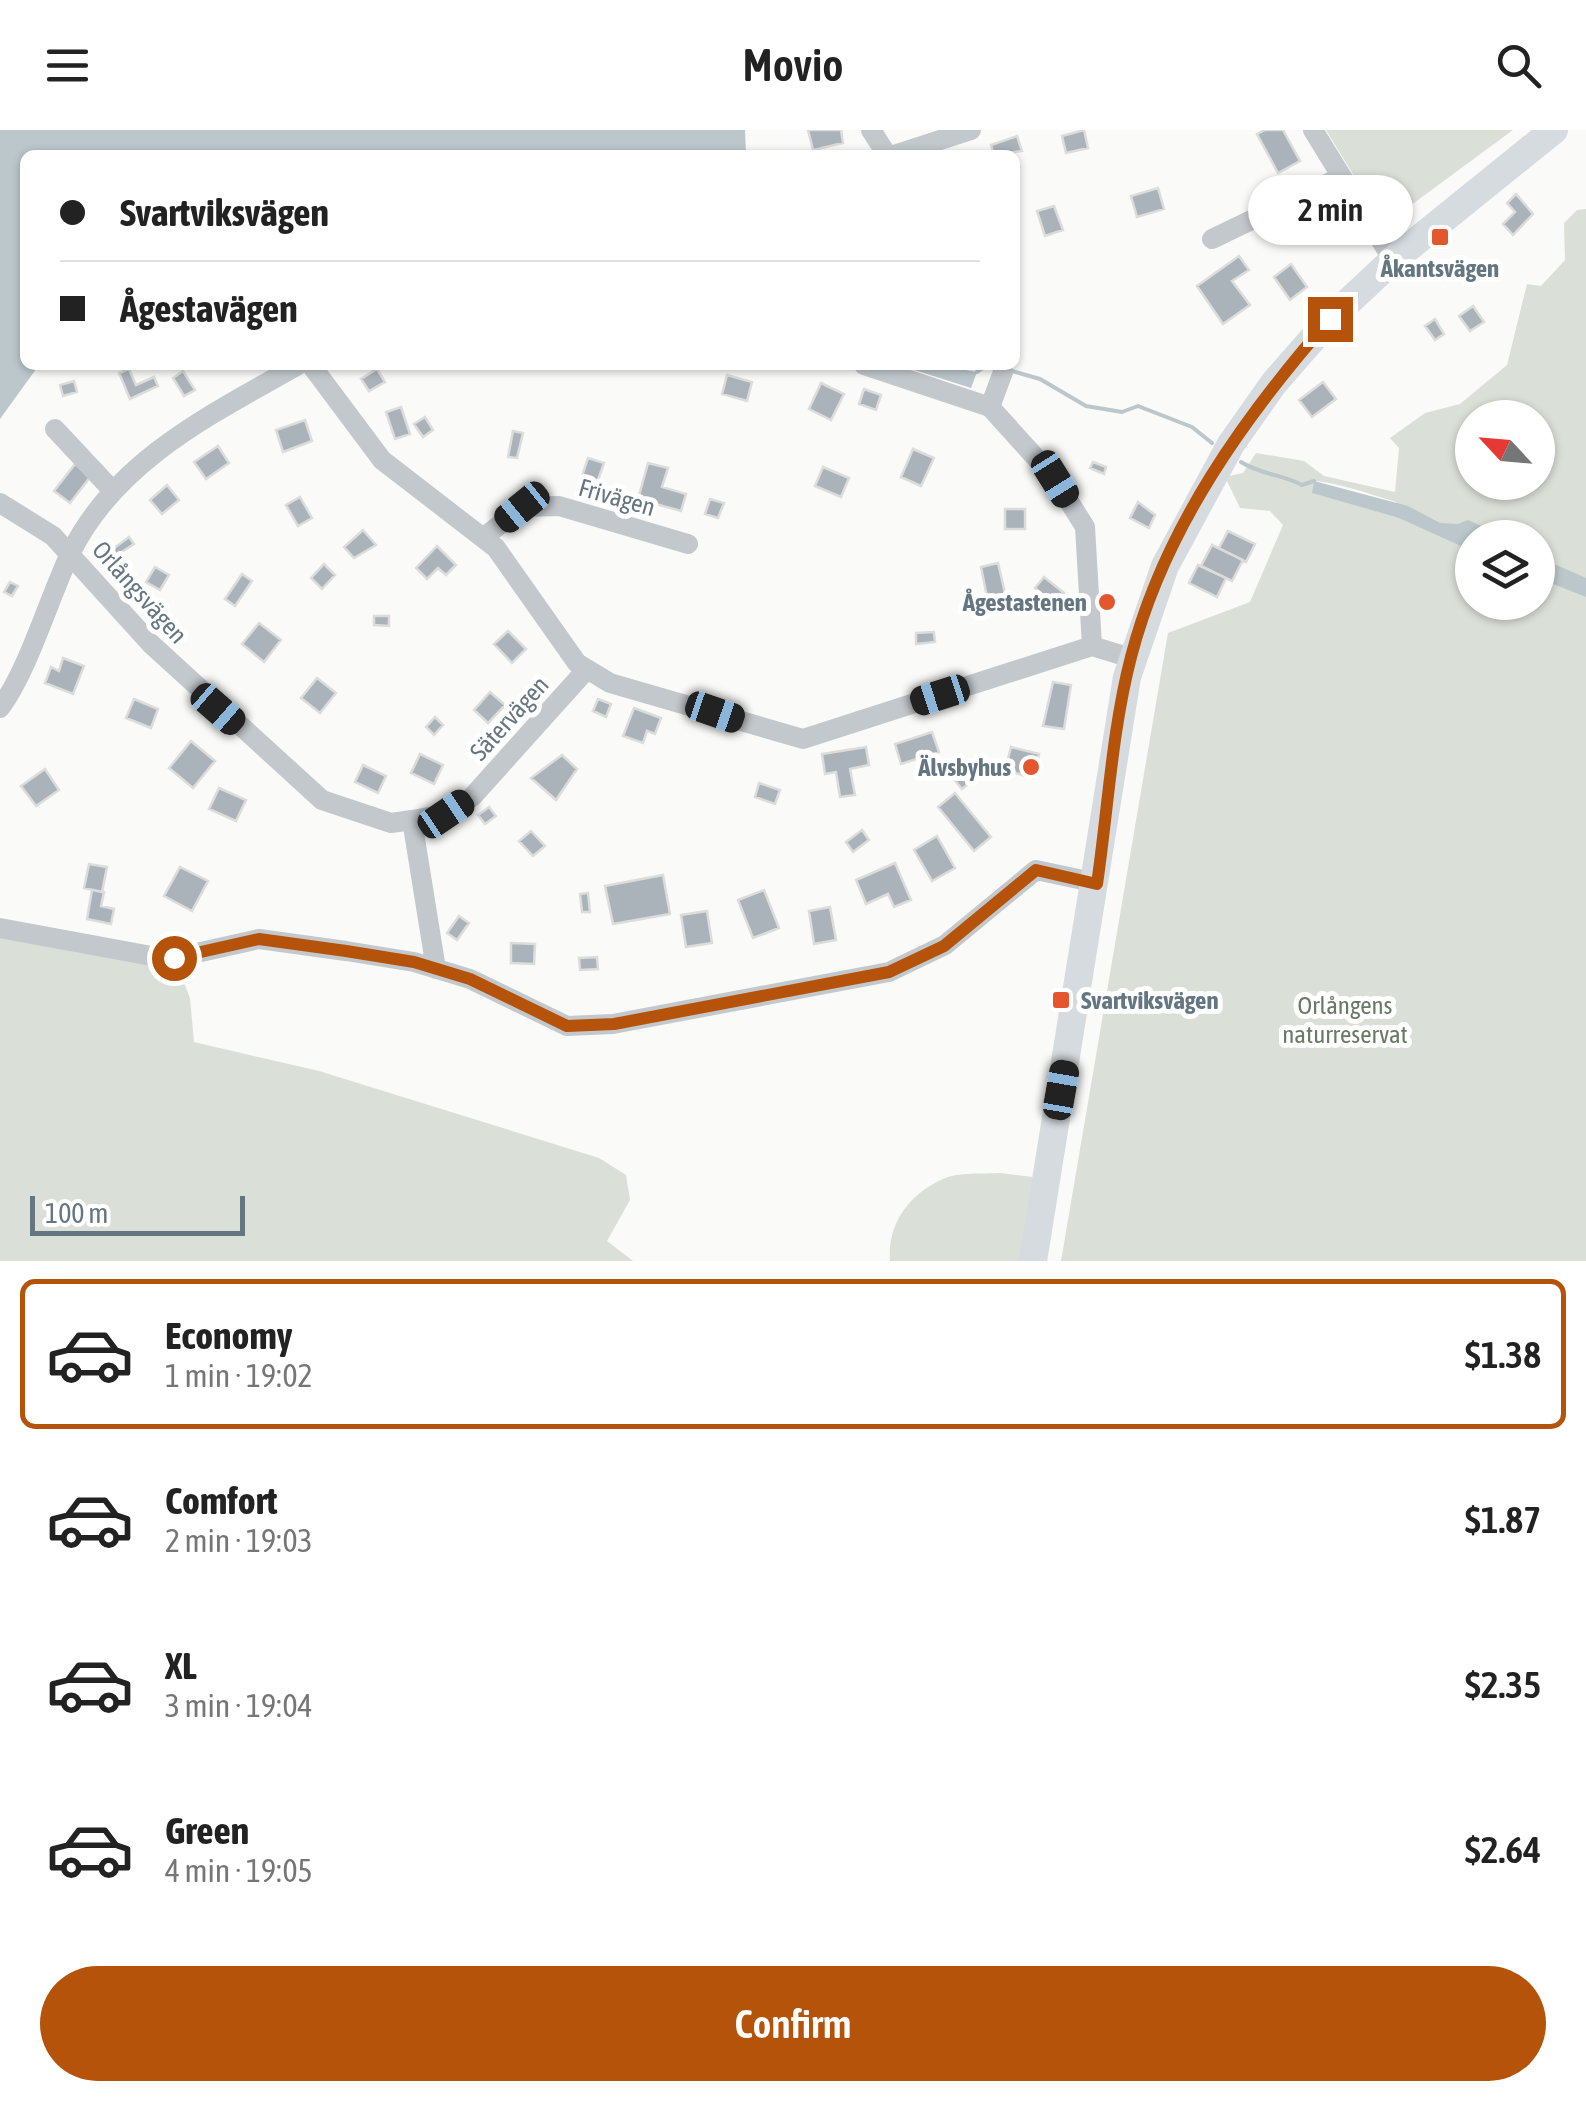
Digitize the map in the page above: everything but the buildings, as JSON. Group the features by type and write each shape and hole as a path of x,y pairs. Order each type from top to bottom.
{"main road":[{"path":"1032,1261 1097,884 1131,658 1165,566 1231,444 1274,383 1319,332 1392,260 1554,130"}],"street":[{"path":"871,130 886,150"},
{"path":"906,150 971,130"},
{"path":"1313,130 1392,260"},
{"path":"1212,240 1342,177"},
{"path":"2,703 70,553 114,491 158,447 289,370"},
{"path":"315,370 382,460 496,548 576,662 610,682 803,740 1092,646 1131,658"},
{"path":"879,370 990,407 1055,479 1085,527 1092,646"},
{"path":"990,407 1000,390 1002,372"},
{"path":"55,429 114,491"},
{"name":"Frivägen","path":"483,538 522,507 558,506 688,544"},
{"name":"Orlångsvägen","path":"2,510 53,536 151,644 322,800 391,823 412,820"},
{"name":"Sätervägen","path":"412,820 446,814 472,796 587,669"},
{"path":"412,820 436,969"},
{"path":"0,928 157,957 174,958 259,939 436,969 470,979 567,1026 614,1024 889,972 944,946 1036,870 1097,884"}],"green space":[{"path":"1326,130 1513,130 1384,225"},
{"name":"Orlångens naturreservat","path":"1586,209 1586,1261 1061,1261 1168,633 1250,602 1283,525 1270,511 1240,508 1225,477 1243,473 1256,453 1304,461 1324,476 1395,492 1399,448 1390,438 1425,413 1455,405 1455,500 1555,500 1555,400 1465,400 1507,365 1527,284 1541,286 1565,260 1564,223 1577,210","holes":["1314,481 1396,502 1396,517 1313,493"]},
{"path":"0,928 174,958 190,998 194,1042 319,1071 599,1158 626,1175 630,1200 607,1241 633,1261 0,1261"},
{"path":"1000,1173 1033,1177 1020,1261 890,1261 896,1223 920,1193 949,1177"}],"shaded area":[{"path":"0,130 745,130 746,150 20,150 20,370 35,370 0,419"},
{"path":"915,370 977,372 971,388"},
{"path":"1314,481 1408,506 1440,523 1455,524 1455,543 1399,518 1312,493"},
{"path":"1555,564 1586,578 1586,597 1555,585"}],"waterway":[{"path":"1012,371 1040,379 1086,406 1122,412 1138,406 1192,427 1212,443"},
{"path":"1241,462 1302,485 1314,481"}],"place":[{"name":"Åkantsvägen","path":"1440,237"},
{"name":"Ågestastenen","path":"1107,602"},
{"name":"Älvsbyhus","path":"1031,767"},
{"name":"Svartviksvägen","path":"1061,1000"}],"route":[{"path":"174,958 259,939 346,951 414,962 470,979 567,1026 614,1024 889,972 944,946 1036,870 1097,884 1131,658 1165,566 1192,508 1231,444 1274,383 1330,319"}]}
